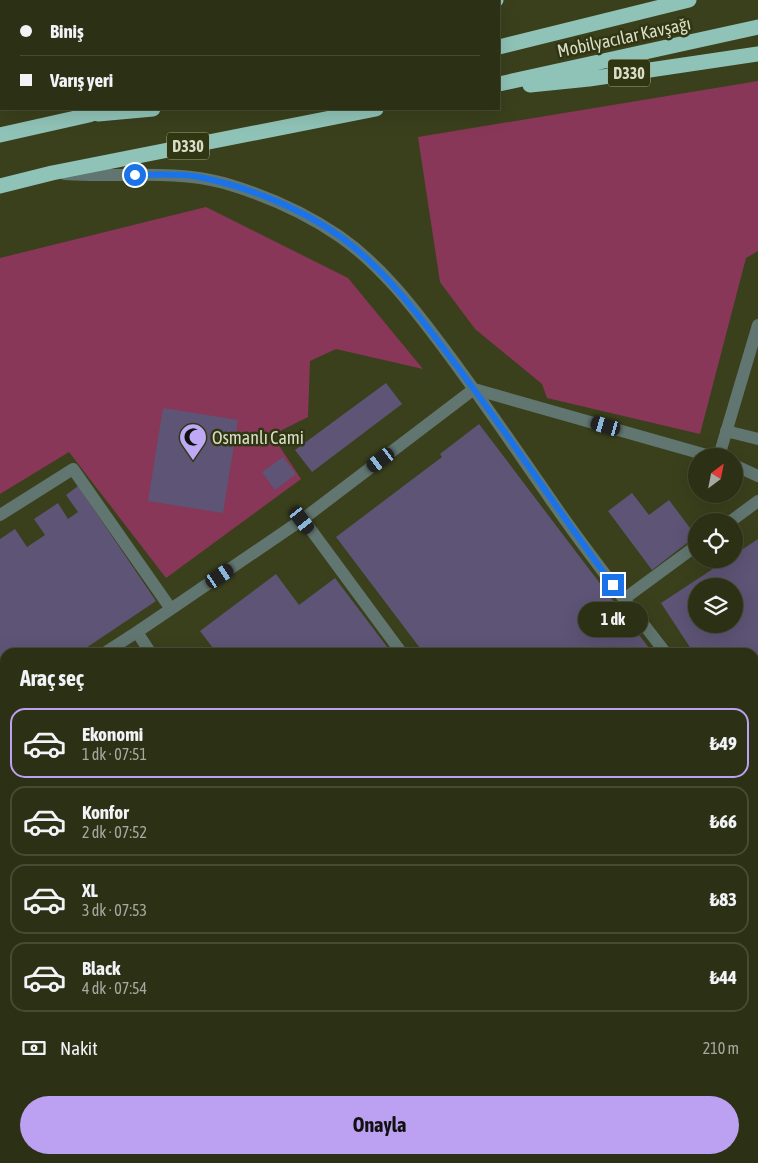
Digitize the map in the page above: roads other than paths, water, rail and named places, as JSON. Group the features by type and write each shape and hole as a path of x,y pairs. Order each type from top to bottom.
{"highway":[{"name":"Mobilyacılar Kavşağı","path":"500,47 689,0"},
{"name":"Mobilyacılar Kavşağı","path":"500,84 758,27"},
{"name":"Mobilyacılar Kavşağı","path":"500,88 589,80 758,54"},
{"path":"0,135 89,115 103,110"},
{"path":"89,115 143,110"},
{"name":"D330","path":"0,186 52,173 371,110"}],"street":[{"path":"52,173 90,176 168,175 197,177 255,193 313,220 341,237 396,288 474,389 571,529 662,648"},
{"path":"721,448 758,325"},
{"path":"474,389 688,450"},
{"path":"112,648 302,520 474,389"},
{"path":"726,431 758,439"},
{"path":"0,515 73,469 171,609"},
{"path":"743,469 758,476"},
{"path":"742,513 758,501"},
{"path":"302,520 398,648"},
{"path":"624,599 688,552"},
{"path":"136,632 147,648"}],"place":[{"name":"Osmanlı Cami","path":"193,461"}]}
